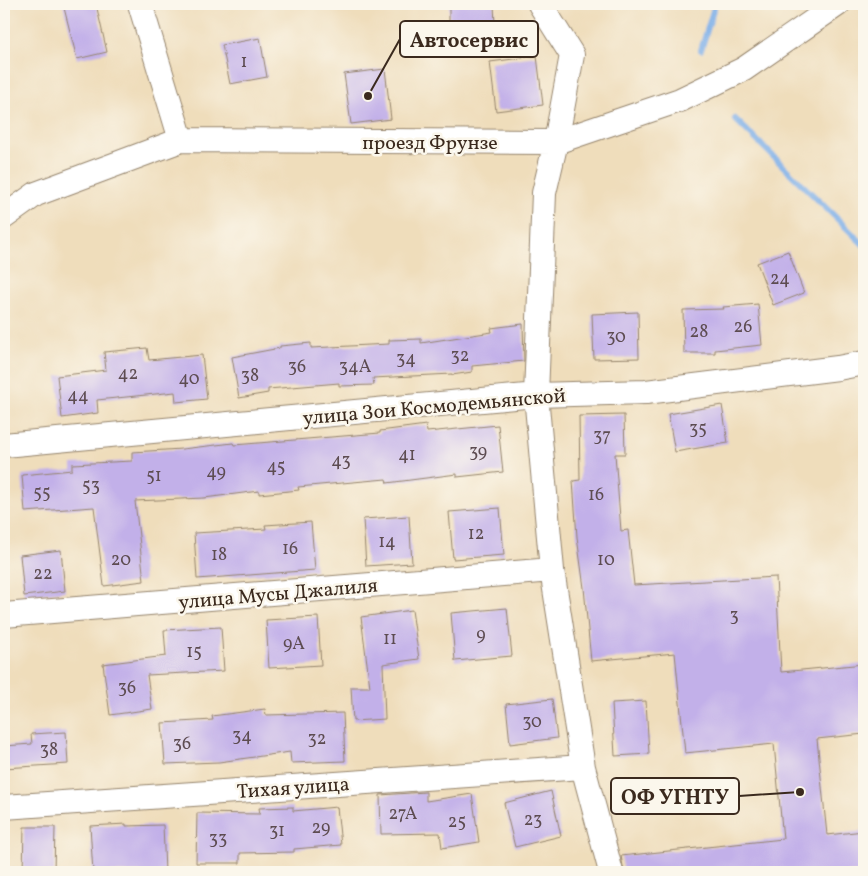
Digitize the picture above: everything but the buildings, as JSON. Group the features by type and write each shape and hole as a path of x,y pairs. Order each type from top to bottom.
{"street":[{"path":"140,4 181,140"},
{"path":"540,4 572,56 556,142 544,193 536,396 552,570 583,768 611,872"},
{"name":"проезд Фрунзе","path":"4,217 36,194 181,140 556,142 680,100 736,73 838,4"},
{"name":"улица Зои Космодемьянской","path":"4,445 536,396 646,392 838,368 864,363"},
{"name":"улица Мусы Джалиля","path":"4,615 552,570"},
{"name":"Тихая улица","path":"4,807 583,768"}],"waterway":[{"path":"701,50 715,4"},
{"path":"735,119 864,245"}],"place":[{"name":"Автосервис","path":"368,96"},
{"name":"ОФ УГНТУ","path":"800,792"}]}
